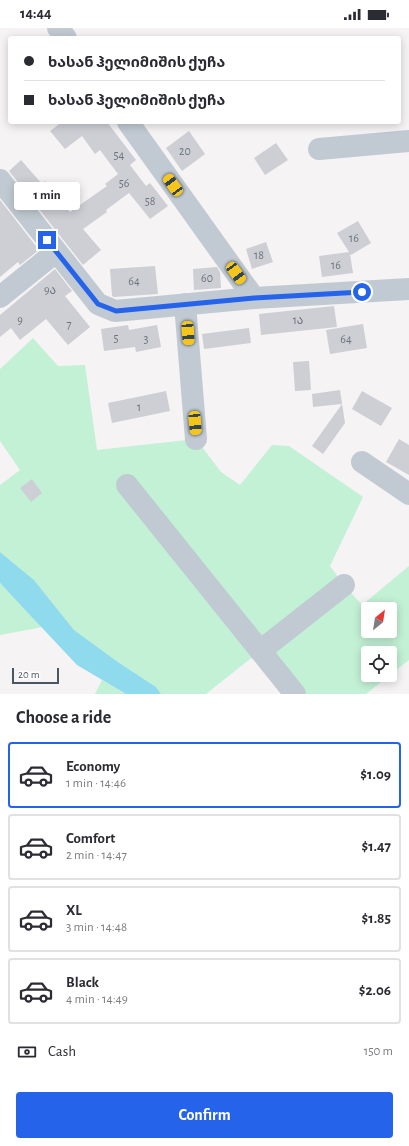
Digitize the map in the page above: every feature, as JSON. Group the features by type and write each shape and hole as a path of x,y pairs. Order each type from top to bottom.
{"street":[{"path":"58,28 64,36"},
{"path":"129,124 254,298"},
{"path":"319,149 409,141"},
{"path":"0,180 98,304 116,311 254,298 409,289"},
{"path":"0,297 56,252"},
{"path":"186,304 196,439"},
{"path":"362,462 409,494"},
{"path":"127,485 295,694"},
{"path":"260,651 344,585"}],"green space":[{"path":"33,338 58,366 85,365 97,450 196,439 221,472 240,485 272,445 289,446 363,497 330,566 361,604 361,638 397,638 397,602 366,602 409,566 409,660 397,669 397,646 361,646 361,682 381,682 366,694 295,694 260,651 206,694 161,694 156,687 74,630 34,580 0,552 0,485 20,470 0,441 0,369"},
{"path":"0,583 43,627 0,635"},
{"path":"102,680 126,694 95,694"}],"water":[{"path":"0,552 34,580 74,630 156,687 161,694 126,694 77,665 0,583"}],"building":[{"path":"59,124 109,124 136,160 130,165 146,186 150,183 168,206 150,219 129,193 106,210 107,212 83,229 101,250 83,265 9,171 21,160 42,184 45,181 70,212 107,186 105,184 118,174 100,150 95,154 82,136 65,149 50,131"},
{"path":"189,131 205,154 182,171 166,148"},
{"path":"276,143 288,160 265,175 254,158"},
{"path":"0,200 39,250 20,265 18,262 0,277"},
{"path":"358,221 371,243 351,255 350,254 353,273 322,277 319,256 349,252 337,233"},
{"path":"266,242 273,262 252,269 246,249"},
{"path":"155,266 158,294 112,296 110,269"},
{"path":"217,267 220,272 221,288 194,290 193,269"},
{"path":"55,269 72,291 65,296 90,327 68,345 46,319 20,340 11,328 0,337 0,315"},
{"path":"334,306 337,327 261,335 259,314"},
{"path":"363,324 367,348 330,354 326,330"},
{"path":"128,325 129,330 157,325 161,347 136,352 135,347 104,351 101,329"},
{"path":"249,328 251,343 204,349 202,334"},
{"path":"309,361 311,390 295,391 293,362"},
{"path":"340,390 345,423 323,454 312,446 342,404 313,407 312,394"},
{"path":"166,391 170,411 112,423 108,403"},
{"path":"362,391 392,408 381,426 352,409"},
{"path":"399,439 409,445 409,475 386,462"},
{"path":"32,479 42,493 31,502 20,488"}],"route":[{"path":"47,240 98,304 116,311 254,298 362,292"}]}
